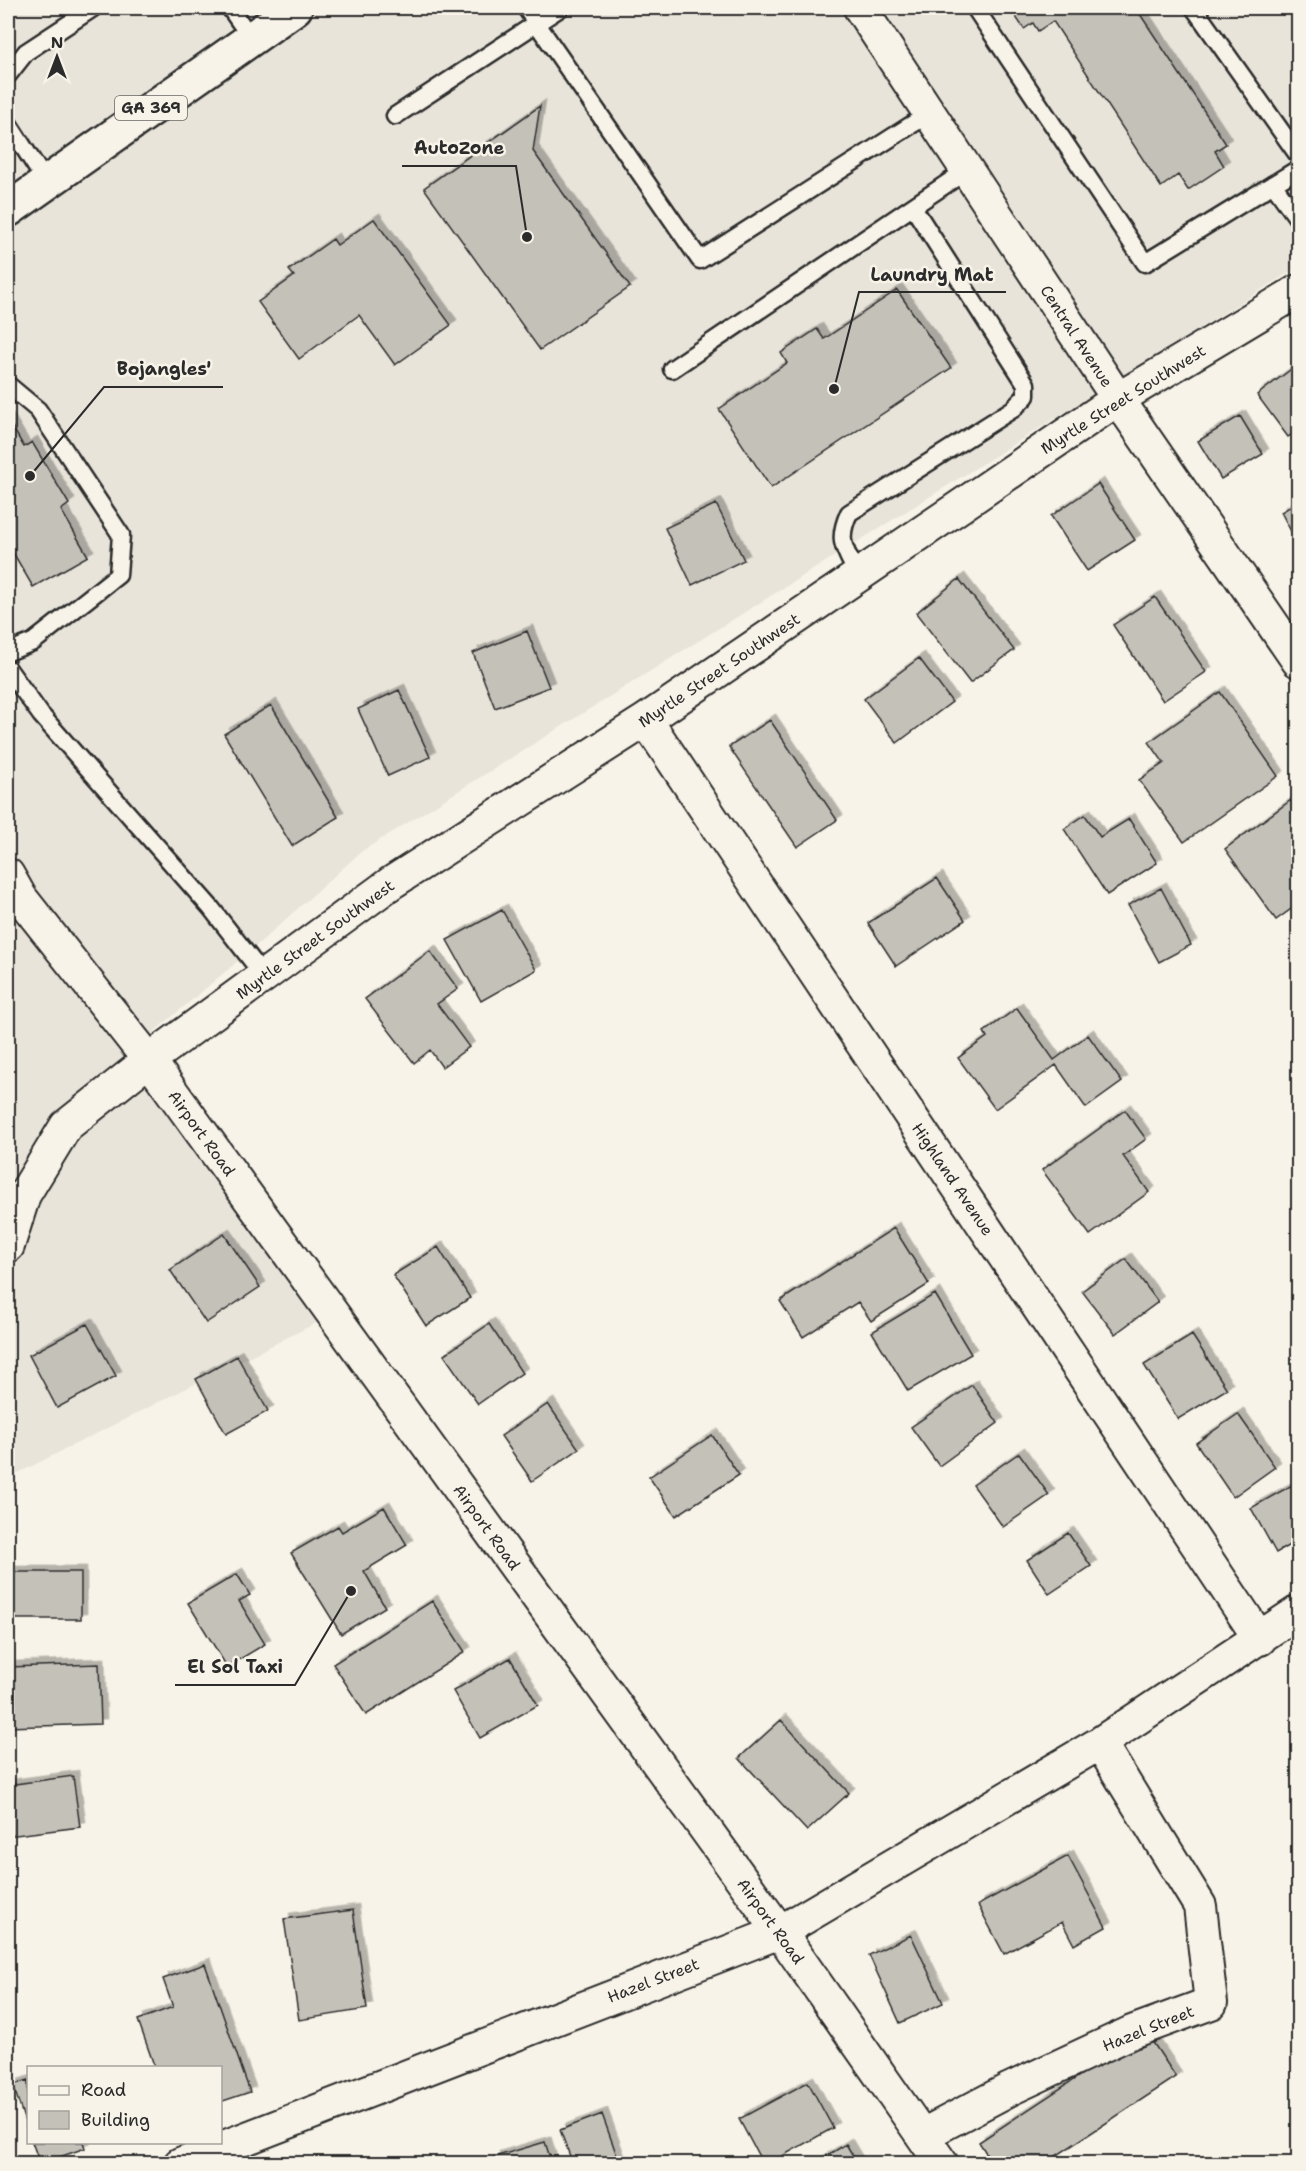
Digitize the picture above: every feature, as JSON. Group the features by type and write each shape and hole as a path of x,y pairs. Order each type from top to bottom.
{"main road":[{"name":"GA 369","path":"8,210 295,8"}],"street":[{"name":"Central Avenue","path":"860,8 1118,399 1299,662"},
{"name":"Myrtle Street Southwest","path":"8,1246 24,1195 66,1126 149,1060 391,883 645,720 1118,399 1299,291"},
{"name":"Highland Avenue","path":"645,720 1260,1639"},
{"name":"Airport Road","path":"14,886 149,1060 780,1932 942,2163"},
{"name":"Hazel Street","path":"180,2163 780,1932 1100,1743 1299,1612"},
{"name":"Hazel Street","path":"923,2135 1010,2089 1132,2032 1211,2003 1200,1906 1100,1743"}],"lane":[{"path":"8,75 26,52 93,8"},
{"path":"230,8 251,38"},
{"path":"526,8 700,260 930,112"},
{"path":"395,116 560,8"},
{"path":"975,8 1145,263 1299,169"},
{"path":"1194,8 1299,155"},
{"path":"8,123 46,182"},
{"path":"672,369 967,170"},
{"path":"1273,184 1299,219"},
{"path":"858,575 842,543 842,528 849,513 1013,409 1026,396 1026,384 913,207"},
{"path":"8,385 38,410 120,535 118,575 33,642 8,652"},
{"path":"8,669 41,715 211,908 264,976"}],"shaded area":[{"path":"8,8 1298,8 1298,267 362,851 257,945 155,1031 334,1314 8,1478"}],"building":[{"path":"1010,8 1136,8 1226,144 1215,151 1224,166 1188,190 1178,175 1161,187 1053,21 1038,31 1033,23 1024,29"},
{"path":"540,106 533,151 630,287 540,350 424,188"},
{"path":"374,219 451,325 395,365 359,315 299,359 258,302 294,276 289,270 333,239 337,245"},
{"path":"897,290 951,368 771,488 719,409 787,363 781,353 817,329 824,339"},
{"path":"1298,364 1298,430 1288,437 1257,395"},
{"path":"1240,416 1263,454 1221,479 1198,441"},
{"path":"8,420 24,447 32,442 69,504 61,510 88,556 33,587 8,544"},
{"path":"1098,484 1135,540 1087,571 1051,516"},
{"path":"1298,502 1298,545 1281,512"},
{"path":"716,504 744,560 692,585 665,528"},
{"path":"959,579 1014,650 970,683 916,613"},
{"path":"1155,597 1206,672 1163,701 1113,625"},
{"path":"527,631 549,687 495,708 473,653"},
{"path":"919,658 952,702 897,743 864,699"},
{"path":"399,690 430,757 388,776 358,709"},
{"path":"1220,692 1278,776 1184,842 1139,780 1164,763 1149,742"},
{"path":"271,705 338,817 292,846 224,734"},
{"path":"770,720 837,820 797,847 729,747"},
{"path":"1291,800 1298,811 1298,904 1276,920 1225,849"},
{"path":"1085,815 1100,837 1129,819 1157,863 1107,895 1064,829"},
{"path":"937,878 965,920 896,966 868,923"},
{"path":"1161,888 1191,945 1159,962 1128,905"},
{"path":"502,910 536,970 481,1001 447,940"},
{"path":"430,951 458,989 437,1004 469,1047 442,1067 430,1050 414,1063 365,999"},
{"path":"1017,1008 1054,1060 1088,1035 1122,1082 1086,1108 1056,1065 995,1109 958,1058 987,1037 984,1032"},
{"path":"1125,1110 1146,1139 1123,1156 1149,1192 1090,1235 1042,1170"},
{"path":"894,1228 929,1284 871,1321 858,1302 803,1337 780,1301"},
{"path":"224,1234 260,1287 206,1323 170,1270"},
{"path":"438,1247 470,1298 426,1326 393,1275"},
{"path":"1126,1259 1158,1302 1115,1334 1082,1291"},
{"path":"935,1294 971,1354 908,1391 872,1332"},
{"path":"87,1324 116,1376 57,1408 29,1355"},
{"path":"489,1324 522,1373 478,1404 444,1355"},
{"path":"1192,1335 1227,1389 1178,1419 1144,1365"},
{"path":"237,1356 268,1411 226,1434 196,1379"},
{"path":"972,1385 998,1423 939,1466 911,1427"},
{"path":"548,1404 579,1449 532,1481 501,1436"},
{"path":"1238,1414 1275,1467 1233,1497 1196,1443"},
{"path":"712,1435 739,1475 676,1516 649,1477"},
{"path":"1019,1453 1049,1495 1003,1527 973,1485"},
{"path":"1294,1484 1298,1493 1298,1540 1276,1553 1251,1508"},
{"path":"384,1507 407,1545 364,1571 385,1607 341,1634 291,1553 338,1526 342,1532"},
{"path":"1068,1533 1091,1566 1049,1594 1027,1560"},
{"path":"8,1572 81,1572 81,1619 8,1619"},
{"path":"237,1574 250,1595 239,1601 265,1644 227,1667 188,1603"},
{"path":"432,1601 465,1652 366,1715 333,1664"},
{"path":"510,1658 538,1705 480,1738 453,1691"},
{"path":"99,1664 101,1724 8,1727 8,1667"},
{"path":"781,1720 849,1793 807,1831 739,1758"},
{"path":"73,1776 80,1827 8,1836 8,1785"},
{"path":"1068,1856 1106,1927 1074,1945 1062,1922 1004,1954 978,1905"},
{"path":"353,1910 367,2009 299,2020 284,1919"},
{"path":"911,1935 943,2003 900,2023 869,1955"},
{"path":"205,1964 250,2092 222,2101 222,2066 154,2066 138,2020 173,2007 163,1979"},
{"path":"1146,2032 1176,2077 1044,2164 993,2164 979,2142"},
{"path":"27,2080 27,2128 13,2085"},
{"path":"808,2082 833,2128 768,2164 763,2164 739,2119"},
{"path":"602,2114 620,2164 573,2164 560,2130"},
{"path":"545,2142 552,2164 496,2164 494,2157"},
{"path":"33,2144 84,2144 85,2148 40,2164"},
{"path":"846,2144 858,2164 814,2164"}],"place":[{"name":"AutoZone","path":"527,237"},
{"name":"Laundry Mat","path":"834,389"},
{"name":"Bojangles'","path":"30,476"},
{"name":"El Sol Taxi","path":"351,1591"}]}
